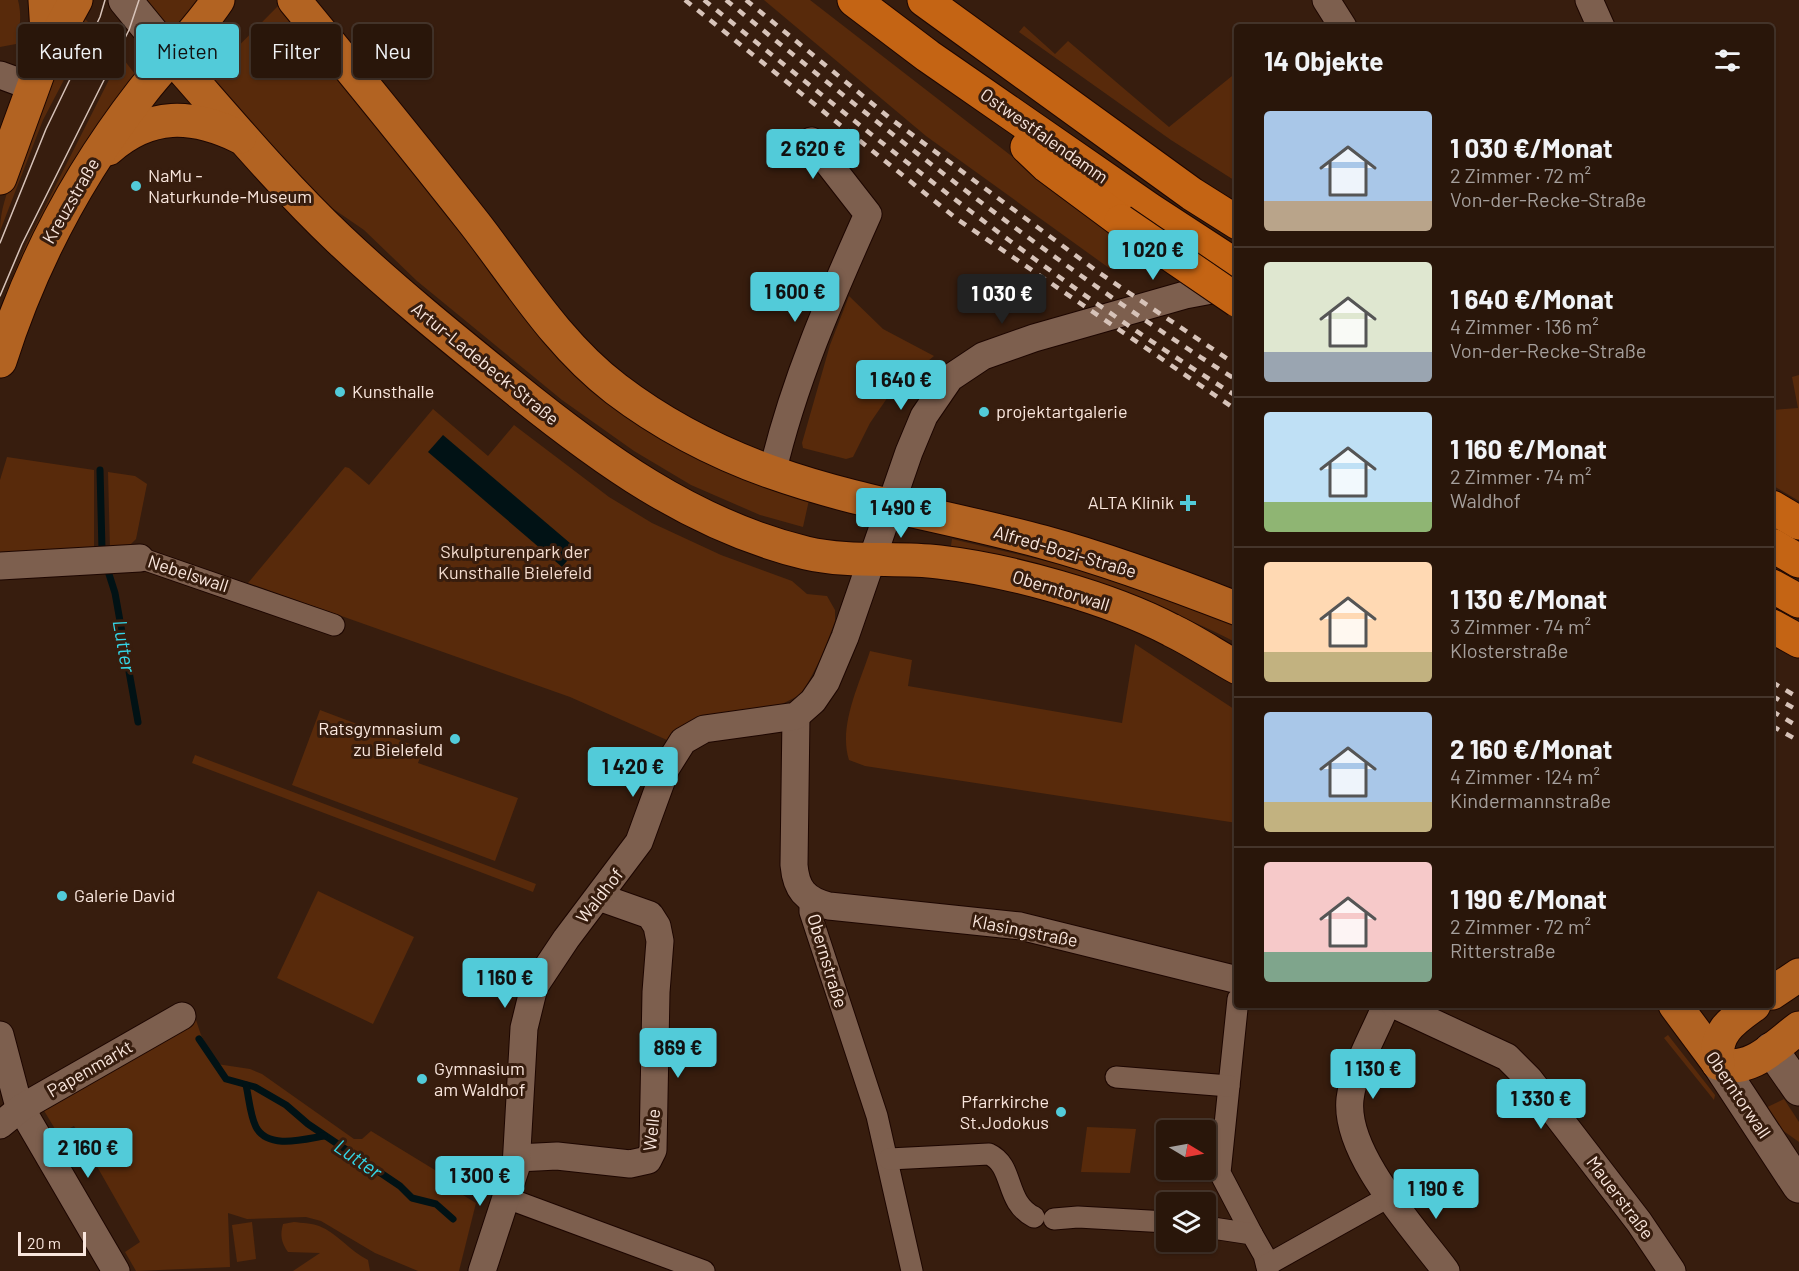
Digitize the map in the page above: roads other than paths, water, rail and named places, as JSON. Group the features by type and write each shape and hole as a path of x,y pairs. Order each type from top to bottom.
{"highway":[{"path":"854,0 928,56 1047,166 1135,215 1234,265"},
{"path":"924,0 1062,98 1191,194 1234,221"},
{"path":"1062,98 1234,196"},
{"path":"1135,215 1234,298"},
{"path":"1774,508 1799,523"},
{"path":"1774,546 1799,561"},
{"path":"1774,587 1799,601"},
{"path":"1774,627 1799,641"}],"main road":[{"path":"45,0 46,24"},
{"path":"64,24 76,0"},
{"name":"Kreuzstraße","path":"198,24 218,0"},
{"path":"294,0 430,166 546,318 576,352 614,388 655,416 727,455 771,474 821,490 888,506"},
{"path":"0,178 37,78"},
{"name":"Kreuzstraße","path":"0,361 38,260 115,127 154,78"},
{"name":"Artur-Ladebeck-Straße","path":"190,78 337,238 546,414 611,462 680,505 735,530 807,553 870,558"},
{"path":"91,165 123,136 155,122 184,119 205,123 244,139"},
{"name":"Alfred-Bozi-Straße","path":"888,506 1043,542 1234,608"},
{"name":"Oberntorwall","path":"870,558 941,562 1032,581 1110,605 1170,629 1234,666"},
{"path":"1774,992 1799,975"},
{"name":"Oberntorwall","path":"1677,1008 1718,1063"},
{"path":"1771,1050 1745,1008 1728,1024 1720,1036 1716,1051 1718,1063 1728,1067 1743,1065 1771,1050 1799,1028"}],"street":[{"path":"125,0 145,24"},
{"path":"1326,0 1341,24"},
{"path":"1590,0 1600,24"},
{"path":"0,75 18,75"},
{"path":"771,474 796,387 819,323 868,214 810,141"},
{"path":"796,716 813,701 826,682 845,637 888,506 924,416 950,378 983,356 1034,338 1185,295 1234,286"},
{"name":"Nebelswall","path":"0,566 140,558 334,625"},
{"name":"Waldhof","path":"482,1271 507,1198 517,1158 523,1043 530,999 543,972 639,842 666,768 683,741 704,729 796,716"},
{"name":"Obernstraße","path":"796,716 794,865 798,888 810,899 810,912 889,1159 912,1271"},
{"name":"Welle","path":"517,1158 557,1156 630,1164 648,1160 653,1149 656,992 660,941 657,926 650,915 599,897"},
{"name":"Klasingstraße","path":"810,899 829,906 1020,926 1234,979"},
{"path":"1237,1008 1220,1173 1267,1268 1390,1196"},
{"path":"1385,1008 1354,1082 1350,1101 1352,1127 1356,1144 1390,1196 1446,1271"},
{"name":"Mauerstraße","path":"1402,1008 1479,1042 1507,1057 1522,1071 1639,1221 1672,1271"},
{"name":"Papenmarkt","path":"0,1125 21,1108 182,1016"},
{"path":"0,1035 14,1094 116,1271"},
{"path":"1771,1050 1799,1089"},
{"name":"Oberntorwall","path":"1718,1063 1799,1186"},
{"path":"1116,1077 1229,1086"},
{"path":"889,1159 989,1154 996,1157 1003,1167 1021,1210 1044,1218 1078,1217 1156,1221"},
{"path":"507,1198 661,1264 704,1271"},
{"path":"1216,1229 1252,1234"}],"waterway":[{"name":"Lutter","path":"100,470 102,550"},
{"name":"Lutter","path":"108,571 115,593 138,722"},
{"name":"Lutter","path":"199,1039 226,1079 255,1087 286,1105 308,1124 400,1186 412,1198 436,1204 453,1219"},
{"name":"Lutter","path":"246,1085 256,1127 269,1139 297,1141 324,1136"}],"tram line":[{"path":"0,243 46,129 100,17 105,0"},
{"path":"0,296 22,244 129,30 139,0"}],"railway":[{"path":"685,0 957,219 1234,408"},
{"path":"704,0 899,156 1031,257 1168,352 1234,394"},
{"path":"726,0 976,199 1105,293 1234,378"},
{"path":"746,0 891,119 1098,272 1234,363"},
{"path":"1774,683 1799,698"},
{"path":"1774,697 1799,711"},
{"path":"1774,712 1799,727"},
{"path":"1774,727 1799,741"}],"place":[{"name":"NaMu - Naturkunde-Museum","path":"136,186"},
{"name":"Kunsthalle","path":"340,392"},
{"name":"projektartgalerie","path":"984,412"},
{"name":"ALTA Klinik","path":"1188,503"},
{"name":"Ratsgymnasium zu Bielefeld","path":"455,739"},
{"name":"Galerie David","path":"62,896"},
{"name":"Gymnasium am Waldhof","path":"422,1079"},
{"name":"Pfarrkirche St.Jodokus","path":"1061,1112"}],"park label":[{"name":"Skulpturenpark der Kunsthalle Bielefeld","path":"515,562"}]}
